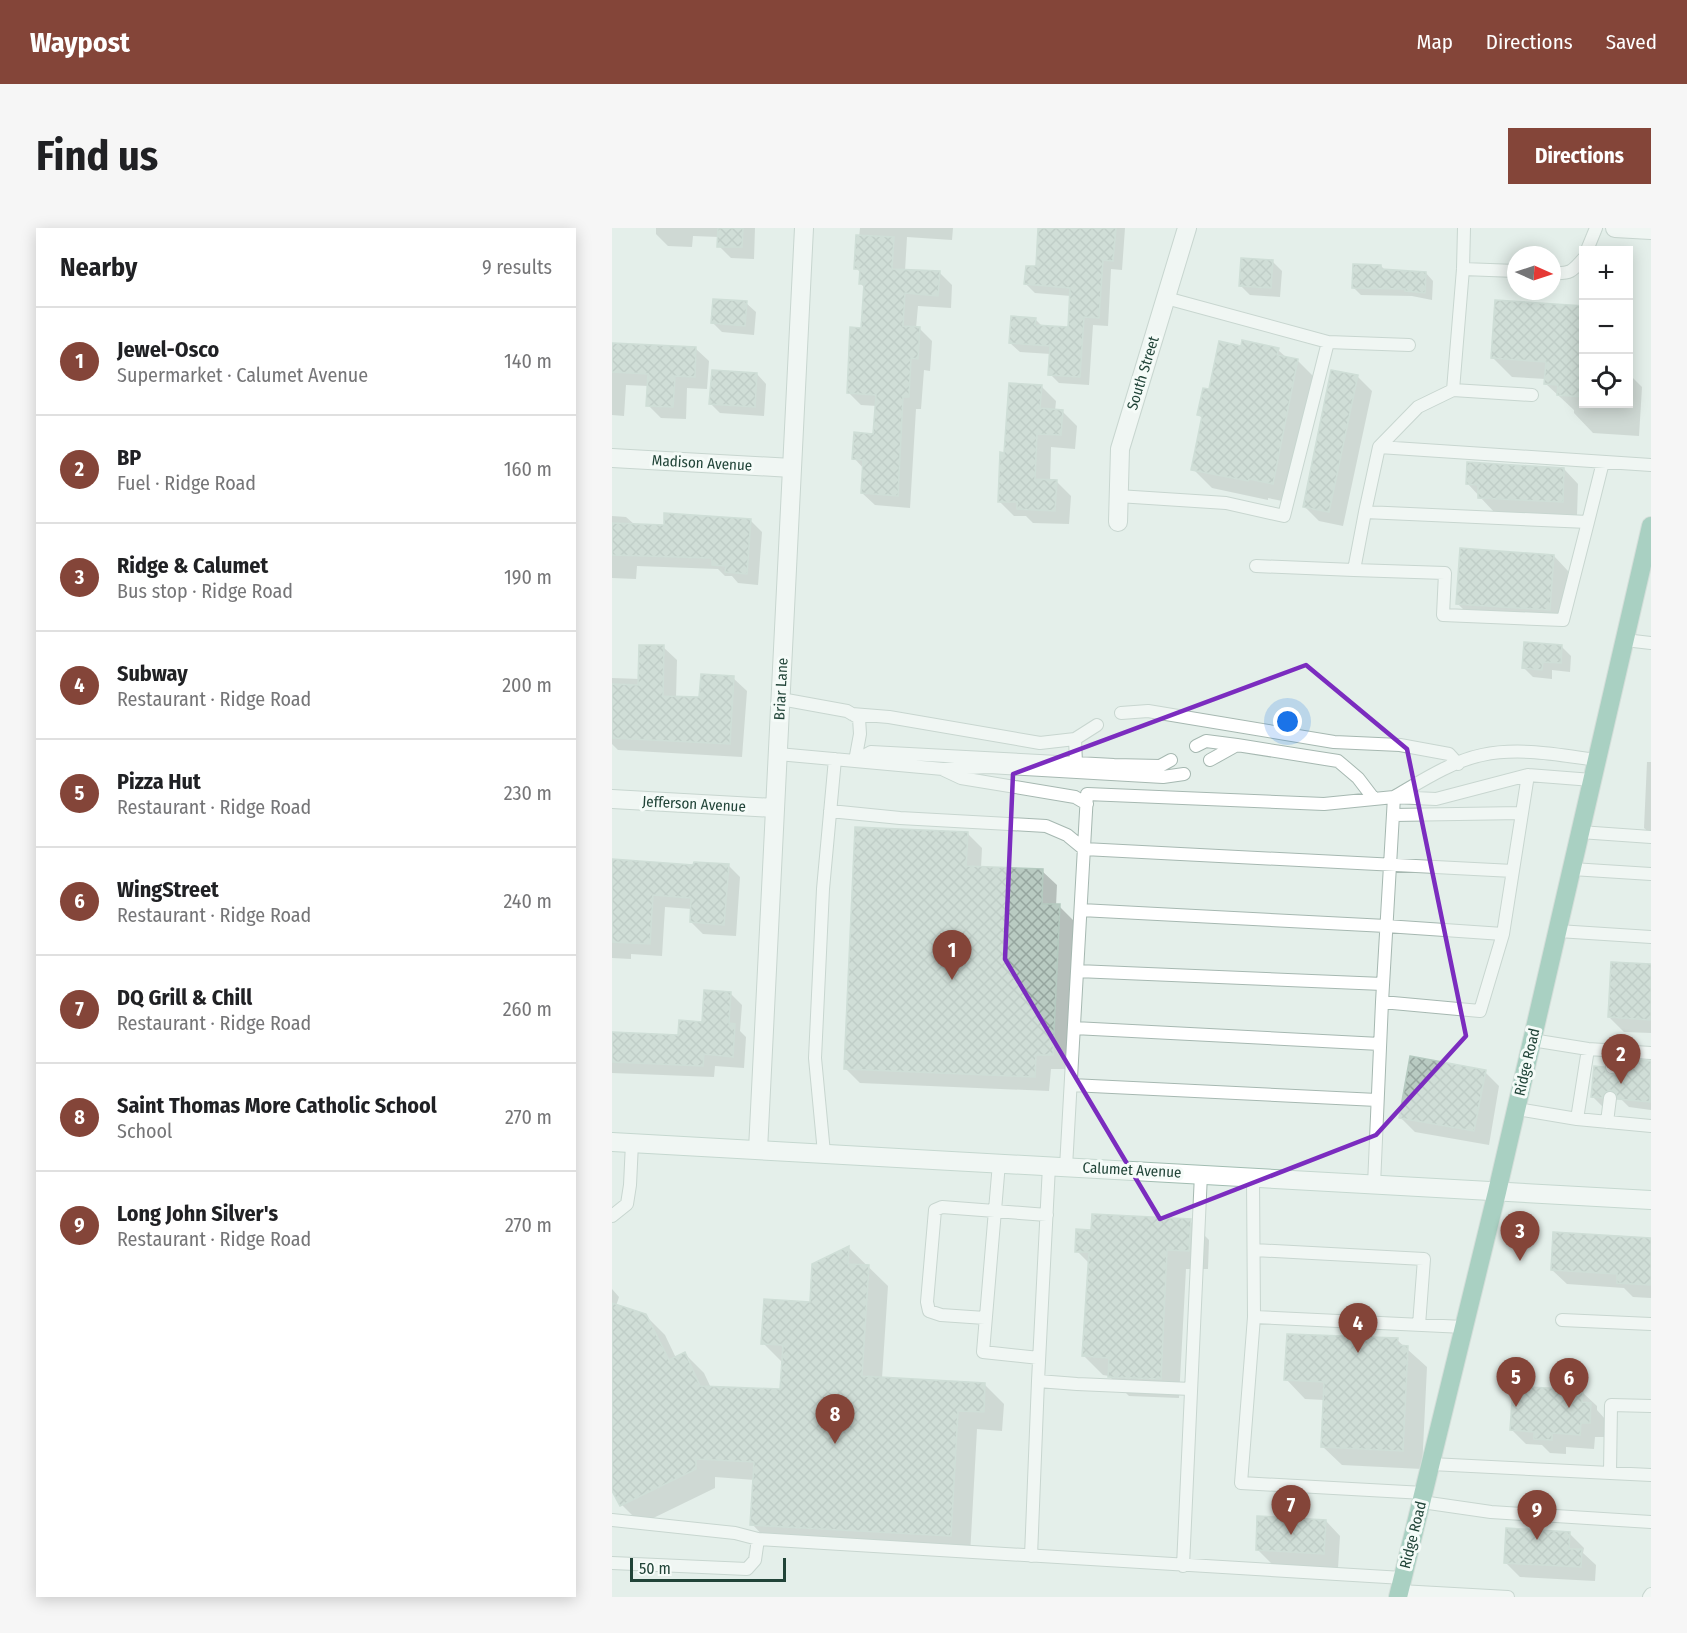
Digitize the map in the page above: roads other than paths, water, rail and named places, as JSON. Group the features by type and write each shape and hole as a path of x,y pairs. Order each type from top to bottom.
{"main road":[{"name":"Ridge Road","path":"1400,1589 1517,1109 1651,526"}],"street":[{"name":"Briar Lane","path":"758,1150 804,228"},
{"name":"South Street","path":"1118,522 1120,449 1187,228"},
{"path":"1615,228 1651,230"},
{"name":"Madison Avenue","path":"612,458 792,468"},
{"name":"Jefferson Avenue","path":"612,800 776,808"},
{"name":"Calumet Avenue","path":"612,1142 1651,1200"}],"lane":[{"path":"1453,390 1464,269 1464,228"},
{"path":"1589,246 1596,228"},
{"path":"1561,274 1568,274 1579,264"},
{"path":"1464,269 1507,271"},
{"path":"1166,298 1328,342 1409,345"},
{"path":"1118,496 1226,503 1284,516 1328,342"},
{"path":"1354,570 1379,447 1418,406 1453,390 1532,395"},
{"path":"1379,447 1651,465"},
{"path":"1256,566 1445,573 1443,615 1563,620 1603,462"},
{"path":"1365,512 1588,522"},
{"path":"1624,640 1651,643"},
{"path":"781,699 847,711 855,716 889,717 1040,743 1075,739 1097,724"},
{"path":"1121,713 1148,711 1334,742 1400,745 1449,754 1458,764"},
{"path":"855,716 860,734 855,761"},
{"path":"1075,739 1076,763"},
{"path":"1196,746 1206,741 1338,762 1358,778 1374,799"},
{"path":"1210,759 1237,745"},
{"path":"855,761 872,752 1160,766 1172,760"},
{"path":"1394,797 1434,774 1480,755 1542,752 1597,760"},
{"path":"778,754 943,769 989,766 1155,777 1184,774"},
{"path":"824,1153 815,1058 823,890 835,759"},
{"path":"943,769 961,778 1075,797 1087,804"},
{"path":"1382,1002 1480,1011 1503,934 1528,775"},
{"path":"1031,1556 1047,1215 1058,1166 1071,1085 1087,794 1324,804 1394,797 1436,799 1528,775 1593,780"},
{"path":"1374,1185 1394,797"},
{"path":"830,811 900,818 1046,826 1067,835 1084,849 1513,871"},
{"path":"1393,815 1522,813"},
{"path":"1580,832 1651,837"},
{"path":"1572,869 1651,874"},
{"path":"1081,909 1503,934"},
{"path":"1558,931 1651,937"},
{"path":"1077,971 1383,984"},
{"path":"1074,1028 1380,1044"},
{"path":"1533,1040 1588,1049 1651,1053"},
{"path":"1577,1119 1588,1049"},
{"path":"1612,1067 1613,1050"},
{"path":"1071,1085 1377,1100"},
{"path":"1607,1122 1610,1098"},
{"path":"1517,1109 1577,1119 1651,1126"},
{"path":"612,1216 627,1204 632,1143"},
{"path":"999,1163 983,1352 1039,1358"},
{"path":"1183,1566 1201,1174"},
{"path":"1253,1177 1254,1317 1241,1483 1423,1497 1491,1512 1651,1521"},
{"path":"985,1318 941,1315 929,1311 927,1302 935,1210 942,1207 1047,1215"},
{"path":"1254,1250 1424,1259 1419,1325"},
{"path":"1254,1317 1464,1327"},
{"path":"1562,1320 1651,1324"},
{"path":"1038,1381 1191,1389"},
{"path":"1610,1473 1611,1405 1651,1406"},
{"path":"1431,1464 1651,1475"},
{"path":"612,1520 735,1533 758,1539 1183,1566 1400,1589 1508,1597"},
{"path":"612,1563 747,1569 754,1560 758,1539"}],"place":[{"name":"Jewel-Osco","path":"952,980"},
{"name":"BP","path":"1621,1084"},
{"name":"Ridge & Calumet","path":"1520,1261"},
{"name":"Subway","path":"1358,1353"},
{"name":"Pizza Hut","path":"1516,1407"},
{"name":"WingStreet","path":"1569,1408"},
{"name":"Saint Thomas More Catholic School","path":"835,1444"},
{"name":"DQ Grill & Chill","path":"1291,1535"},
{"name":"Long John Silver's","path":"1537,1540"}]}
